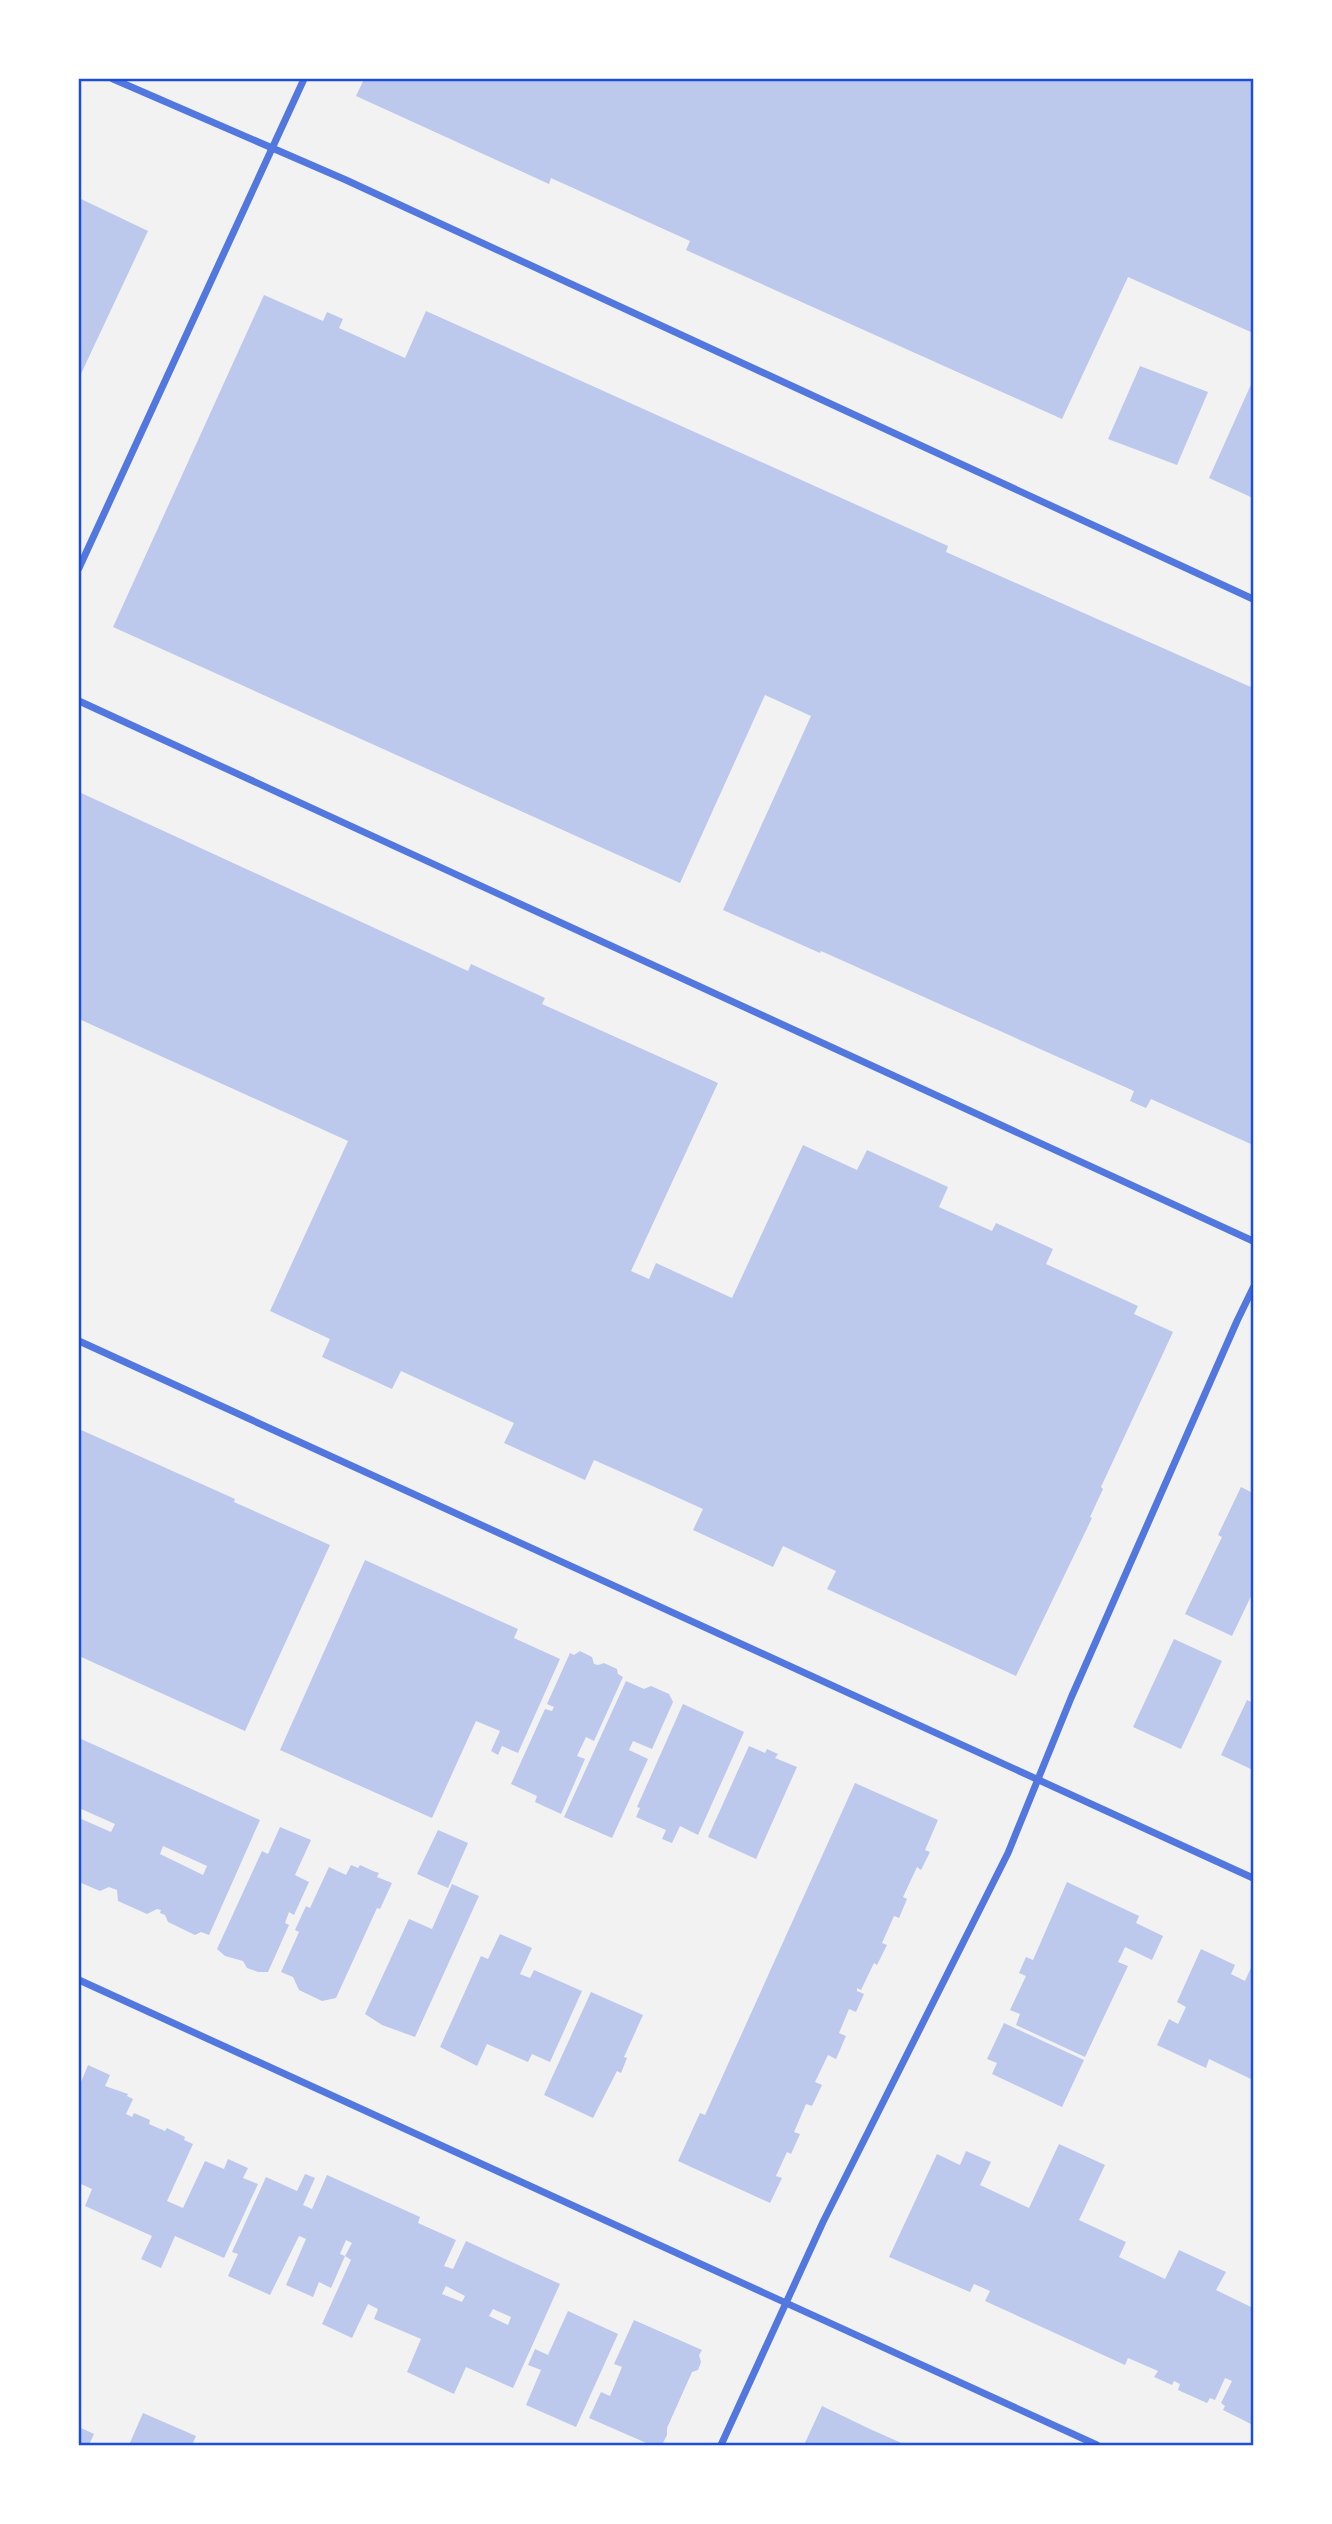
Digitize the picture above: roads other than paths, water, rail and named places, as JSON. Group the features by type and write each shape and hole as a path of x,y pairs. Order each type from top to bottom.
{"street":[{"path":"113,79 371,191 1253,599"},
{"path":"79,568 304,79"},
{"path":"79,701 1253,1241"},
{"path":"721,2445 823,2222 1008,1853 1071,1698 1253,1288"},
{"path":"79,1341 1253,1878"},
{"path":"79,1980 1097,2445"}]}
